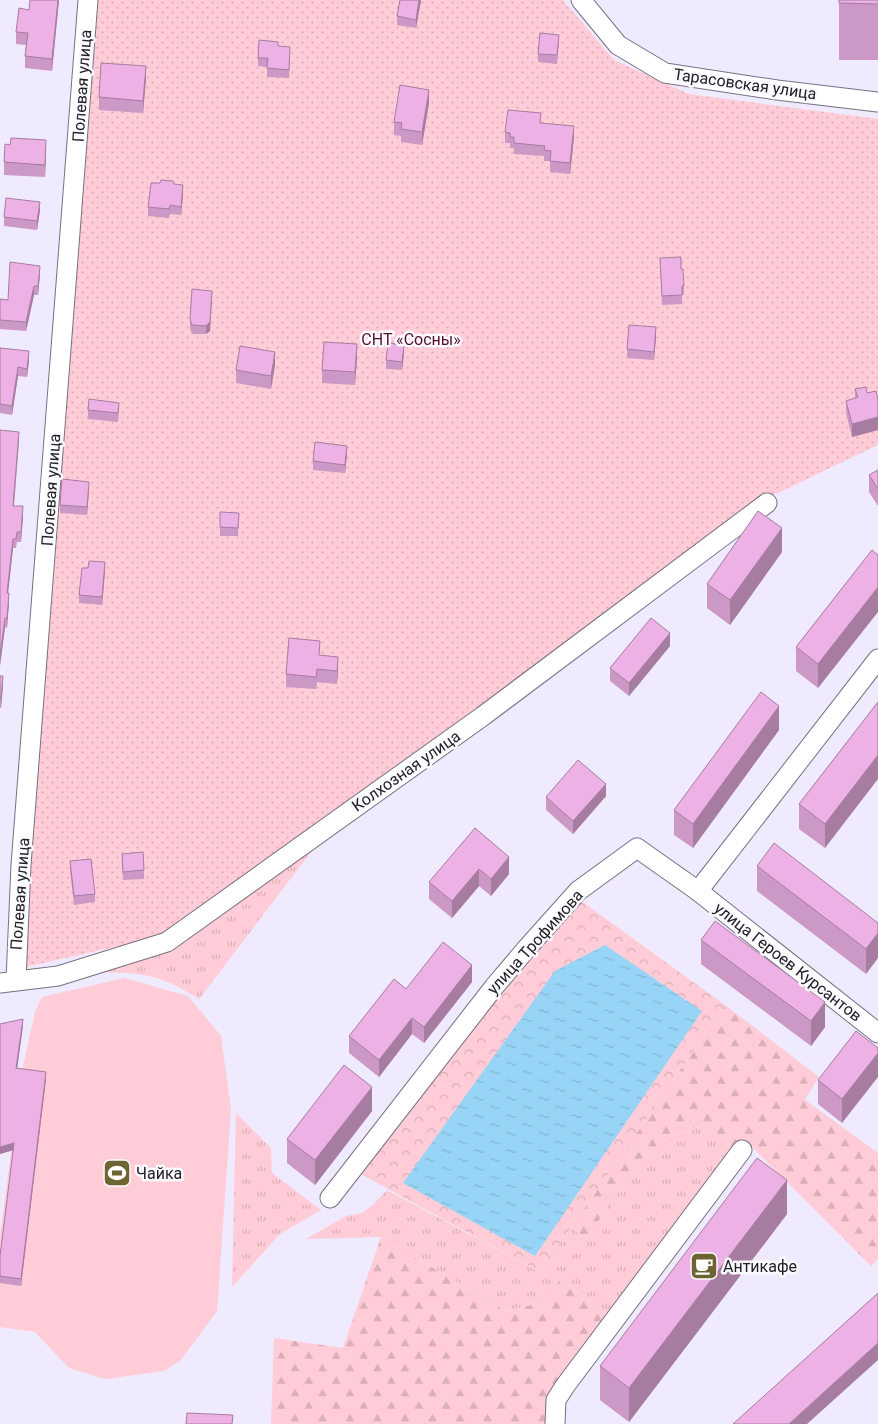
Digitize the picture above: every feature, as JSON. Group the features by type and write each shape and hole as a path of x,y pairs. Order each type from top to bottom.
{"street":[{"name":"Полевая улица","path":"8,982 21,865 88,0"},
{"name":"Тарасовская улица","path":"580,0 618,45 665,73 777,90 878,102"},
{"name":"Колхозная улица","path":"8,982 58,976 167,942 483,716 766,503"},
{"path":"698,891 878,659"},
{"name":"улица Трофимова","path":"330,1198 494,987 578,891 637,848 698,891"},
{"name":"улица Героев Курсантов","path":"698,891 878,1032"},
{"path":"555,1424 556,1400 565,1386 742,1150"}],"green space":[{"name":"СНТ «Сосны»","path":"98,0 563,0 614,60 689,94 878,119 878,445 753,505 654,582 159,937 21,968 28,811"},
{"path":"314,848 199,999 185,990 150,976 96,972"},
{"path":"577,898 725,1005 571,1228 538,1271 359,1173"},
{"name":"Чайка","path":"124,978 188,996 221,1036 231,1110 217,1311 180,1361 163,1371 105,1379 69,1368 35,1332 0,1327 0,1236 21,1076 35,1012 42,997"},
{"path":"725,1005 819,1077 805,1100 878,1153 878,1259 871,1266 748,1143 740,1148 735,1155 705,1124 667,1138 639,1161 586,1239 571,1228"},
{"path":"236,1113 271,1148 272,1173 321,1210 280,1234 232,1287"},
{"path":"705,1124 735,1155 611,1316 560,1279 545,1302 505,1311 381,1237 306,1239 346,1216 362,1213 373,1205 387,1190 538,1271 571,1228 586,1239 639,1161 667,1138"},
{"path":"381,1237 505,1311 545,1302 560,1279 611,1316 547,1424 271,1424 274,1338 343,1348"}],"water":[{"path":"605,945 702,1011 535,1256 403,1183 555,971"}],"building":[{"path":"30,0 58,0 52,59 25,56 28,33 16,32 19,8 29,10"},
{"path":"400,0 419,0 416,20 397,16"},
{"path":"839,0 878,0 878,4 839,3"},
{"path":"540,33 559,35 557,55 538,54"},
{"path":"259,40 278,42 278,46 290,47 289,70 267,68 268,58 258,58"},
{"path":"101,63 146,66 143,101 99,97"},
{"path":"400,85 429,90 422,132 401,129 402,123 394,122"},
{"path":"508,110 541,113 540,123 574,126 570,163 550,161 551,151 544,150 545,146 514,143 514,137 510,137 510,133 505,132"},
{"path":"11,138 46,140 45,165 4,162 5,144 10,145"},
{"path":"161,180 173,181 174,184 183,185 181,207 170,205 169,209 148,207 151,183 160,183"},
{"path":"6,198 40,202 37,221 4,217"},
{"path":"681,257 684,286 682,286 682,295 662,296 660,258"},
{"path":"10,262 40,266 38,286 34,286 26,322 0,320 0,299 8,300"},
{"path":"192,289 212,291 210,322 206,326 192,325 190,319"},
{"path":"629,325 656,327 654,352 627,349"},
{"path":"324,342 357,344 355,372 322,370"},
{"path":"388,343 404,345 402,362 386,360"},
{"path":"240,346 275,352 271,376 236,370"},
{"path":"0,348 29,351 27,369 18,367 12,406 0,404"},
{"path":"866,387 867,393 876,391 878,417 852,424 846,401 858,397 855,389"},
{"path":"89,399 119,403 118,413 88,410"},
{"path":"0,430 19,432 13,506 23,506 21,532 17,532 16,539 13,539 7,593 9,593 7,618 5,618 0,657"},
{"path":"315,442 347,446 345,465 313,461"},
{"path":"878,470 878,489 869,475"},
{"path":"62,479 89,482 87,507 60,505"},
{"path":"758,511 782,528 730,600 707,584"},
{"path":"220,512 239,513 238,528 220,527"},
{"path":"872,550 878,555 878,587 818,664 796,647"},
{"path":"89,561 105,562 102,597 79,595 82,568 88,568"},
{"path":"651,618 670,633 629,683 610,668"},
{"path":"289,638 320,641 319,655 338,657 337,671 317,669 316,677 286,674"},
{"path":"0,676 3,676 1,699 0,699"},
{"path":"761,692 779,706 693,824 674,810"},
{"path":"878,702 878,755 825,824 799,804"},
{"path":"578,760 606,784 573,821 546,797"},
{"path":"475,828 509,857 491,879 479,869 452,901 429,882"},
{"path":"774,843 878,923 878,933 866,949 757,866"},
{"path":"143,852 144,870 123,872 122,854"},
{"path":"91,859 95,894 74,896 70,861"},
{"path":"715,921 825,1002 811,1021 701,940"},
{"path":"443,942 472,965 424,1027 412,1018 379,1060 349,1036 394,979 406,989"},
{"path":"23,1019 16,1068 46,1072 21,1279 0,1276 0,1256 14,1143 0,1147 0,1024"},
{"path":"856,1031 878,1048 878,1053 842,1099 818,1080"},
{"path":"344,1065 372,1087 315,1160 287,1139"},
{"path":"757,1158 787,1180 629,1388 600,1366"},
{"path":"878,1293 878,1343 789,1424 733,1424"},
{"path":"187,1413 233,1415 232,1424 186,1424"}],"place":[{"name":"Чайка","path":"117,1173"},
{"name":"Антикафе","path":"704,1266"}]}
